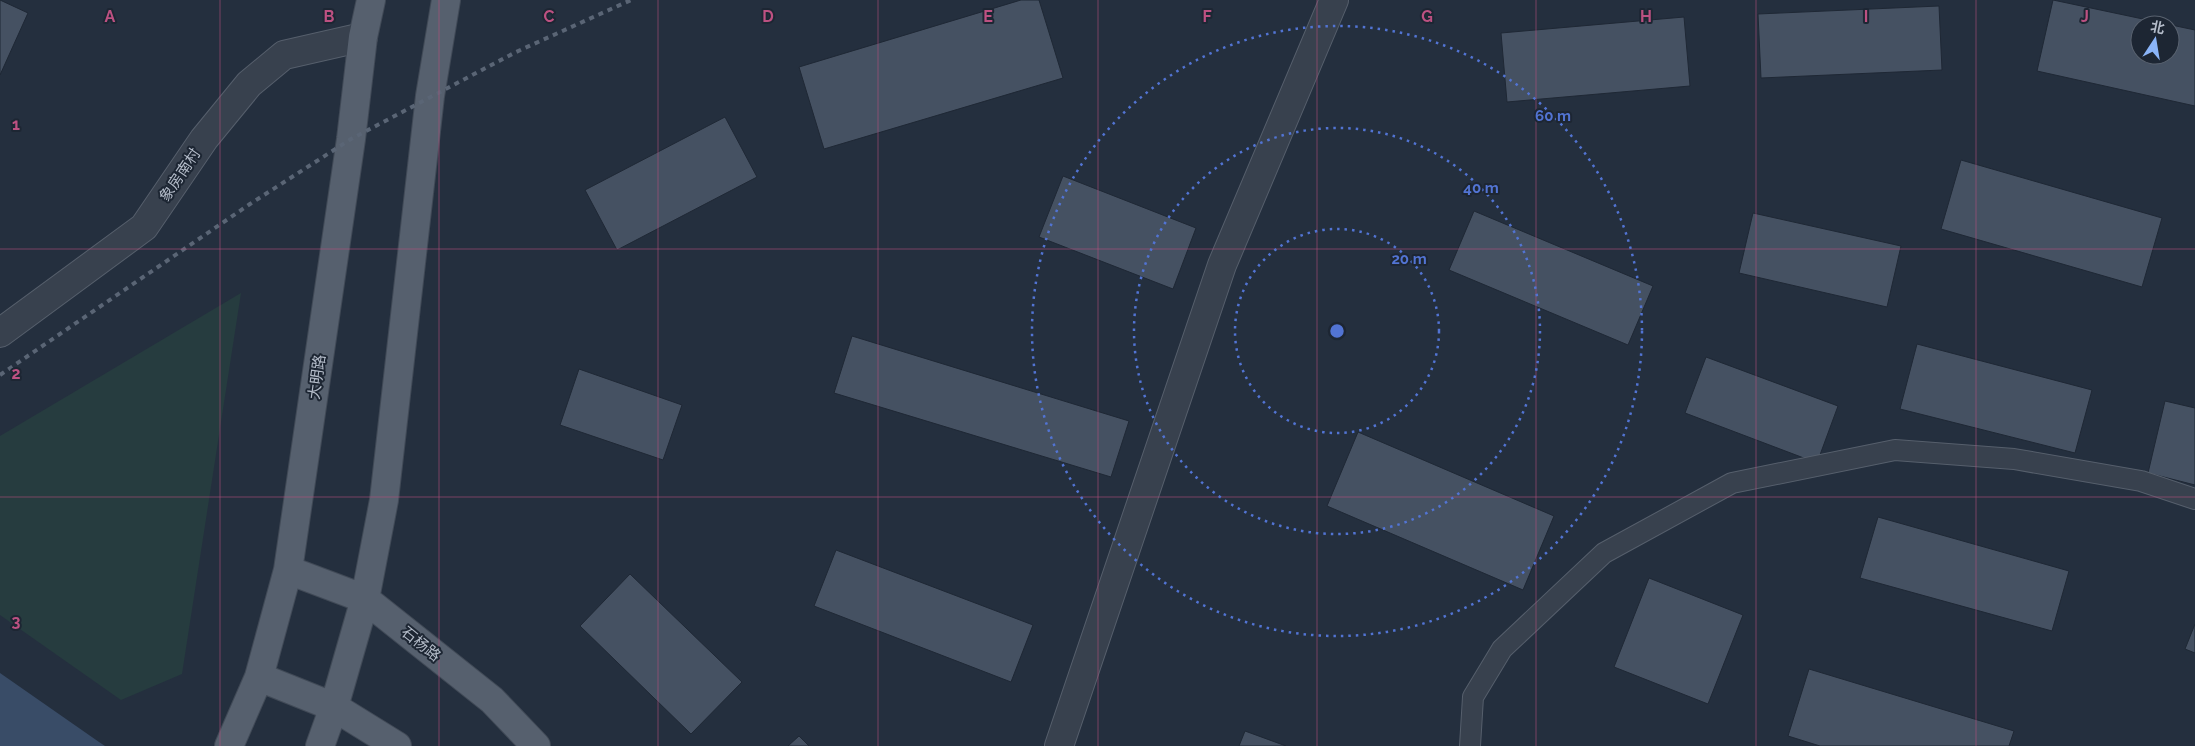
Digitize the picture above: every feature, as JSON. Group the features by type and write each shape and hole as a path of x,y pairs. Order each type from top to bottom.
{"main road":[{"name":"大明路","path":"231,740 259,677 288,570 351,139 363,37 371,0"},
{"path":"320,746 334,707 364,599 384,500 430,96 446,0"},
{"name":"石杨路","path":"288,570 364,599 492,700 536,746"},
{"path":"259,677 334,707 397,746"}],"street":[{"path":"1059,746 1222,265 1334,0"},
{"name":"象房南村","path":"0,332 144,227 204,139 249,84 284,55 363,37"}],"lane":[{"path":"1470,746 1473,697 1502,649 1604,553 1732,483 1894,450 2014,459 2141,481 2195,499"}],"green space":[{"path":"241,293 182,674 121,700 0,615 0,436"}],"water":[{"path":"0,673 99,742 105,746 0,746"}],"building":[{"path":"0,0 28,13 0,75"},
{"path":"1021,0 1039,0 1063,78 824,149 799,67"},
{"path":"2053,0 2130,16 2130,65 2180,65 2180,27 2195,30 2195,106 2037,71"},
{"path":"1939,6 1942,70 1761,78 1758,14"},
{"path":"1684,17 1690,86 1507,102 1501,33"},
{"path":"725,117 757,177 617,250 585,190"},
{"path":"1961,160 2162,218 2142,287 1941,229"},
{"path":"1063,176 1196,228 1173,289 1039,237"},
{"path":"1474,211 1653,286 1628,345 1449,270"},
{"path":"1753,213 1901,246 1887,307 1739,273"},
{"path":"852,336 1129,421 1111,477 834,393"},
{"path":"1917,344 2092,390 2075,453 1900,409"},
{"path":"1706,357 1838,406 1817,463 1685,413"},
{"path":"579,369 682,405 663,460 560,425"},
{"path":"2165,401 2195,408 2195,485 2148,473"},
{"path":"1358,432 1554,516 1523,590 1327,506"},
{"path":"1878,517 2069,571 2052,631 1860,578"},
{"path":"836,550 1033,625 1011,682 814,606"},
{"path":"630,574 742,682 691,734 580,626"},
{"path":"1649,578 1743,615 1708,704 1614,667"},
{"path":"2195,624 2195,653 2185,649"},
{"path":"1809,669 2014,731 2009,746 1820,746 1788,736"},
{"path":"1245,731 1286,746 1239,746"},
{"path":"799,736 809,746 788,746"}],"railway":[{"path":"0,375 250,204 351,139 516,52 631,0"}]}
